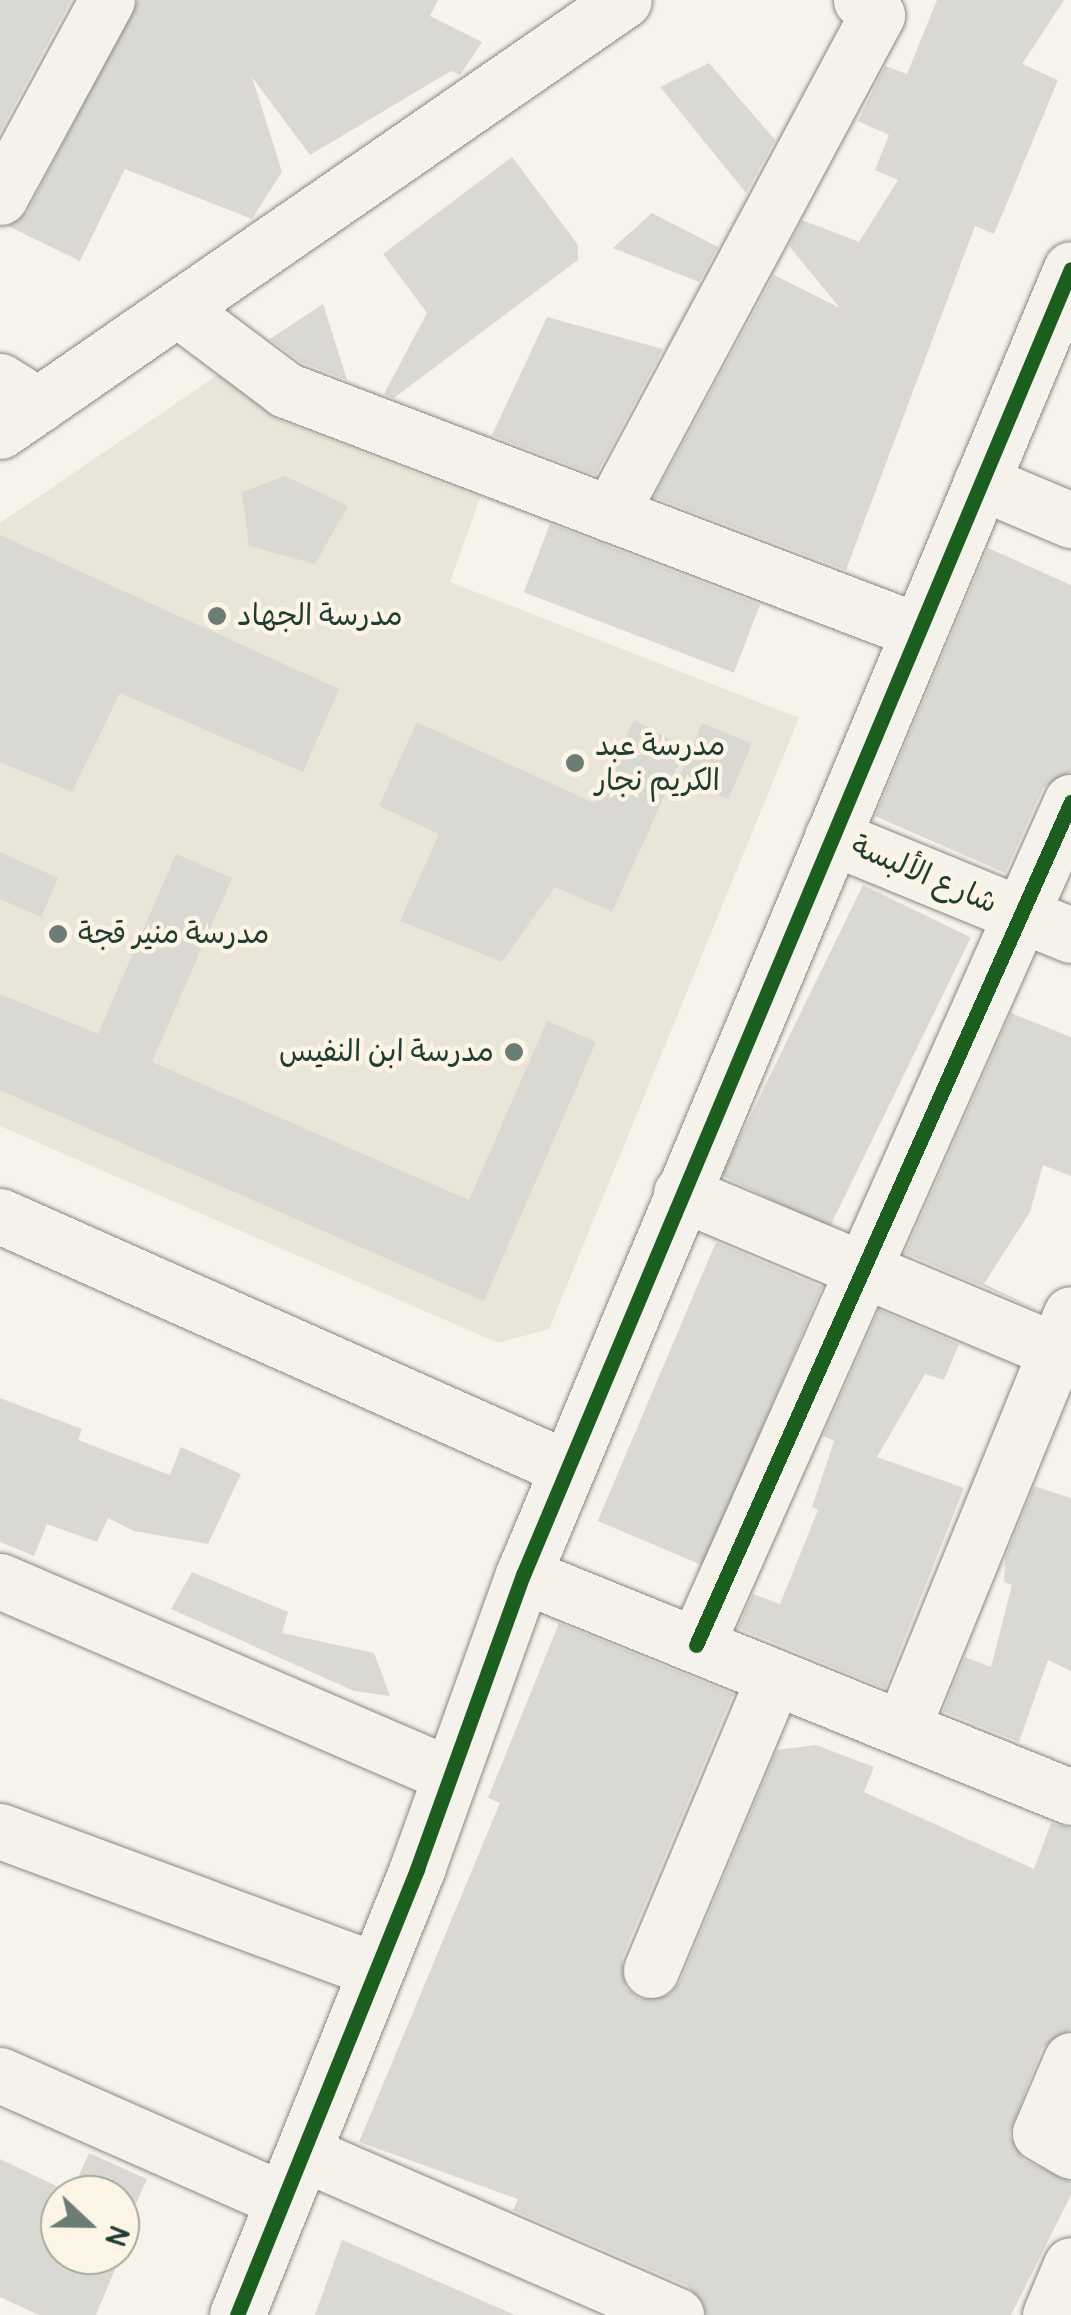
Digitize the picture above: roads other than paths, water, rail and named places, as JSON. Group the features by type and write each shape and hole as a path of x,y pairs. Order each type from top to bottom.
{"street":[{"path":"0,197 107,0"},
{"path":"13,406 178,308 624,0"},
{"path":"610,514 877,15 862,0"},
{"path":"237,2315 371,1968 417,1869 446,1773 523,1575 1071,269"},
{"path":"178,308 286,390 918,630"},
{"path":"981,482 1071,520"},
{"path":"696,1645 1071,802"},
{"name":"شارع الألبسة","path":"832,836 1071,935"},
{"path":"681,1192 863,1270 1066,1340 902,1728"},
{"path":"0,1216 567,1468"},
{"path":"523,1575 1071,1797"},
{"path":"0,1581 446,1773"},
{"path":"650,1970 774,1676"},
{"path":"0,1832 371,1968"},
{"path":"1071,2060 1040,2133 1071,2151"},
{"path":"0,2076 292,2176 676,2315"},
{"path":"1050,2315 1071,2265"}],"place":[{"name":"مدرسة الجهاد","path":"217,616"},
{"name":"مدرسة عبد الكريم نجار","path":"575,763"},
{"name":"مدرسة منير قجة","path":"58,934"},
{"name":"مدرسة ابن النفيس","path":"514,1052"}]}
